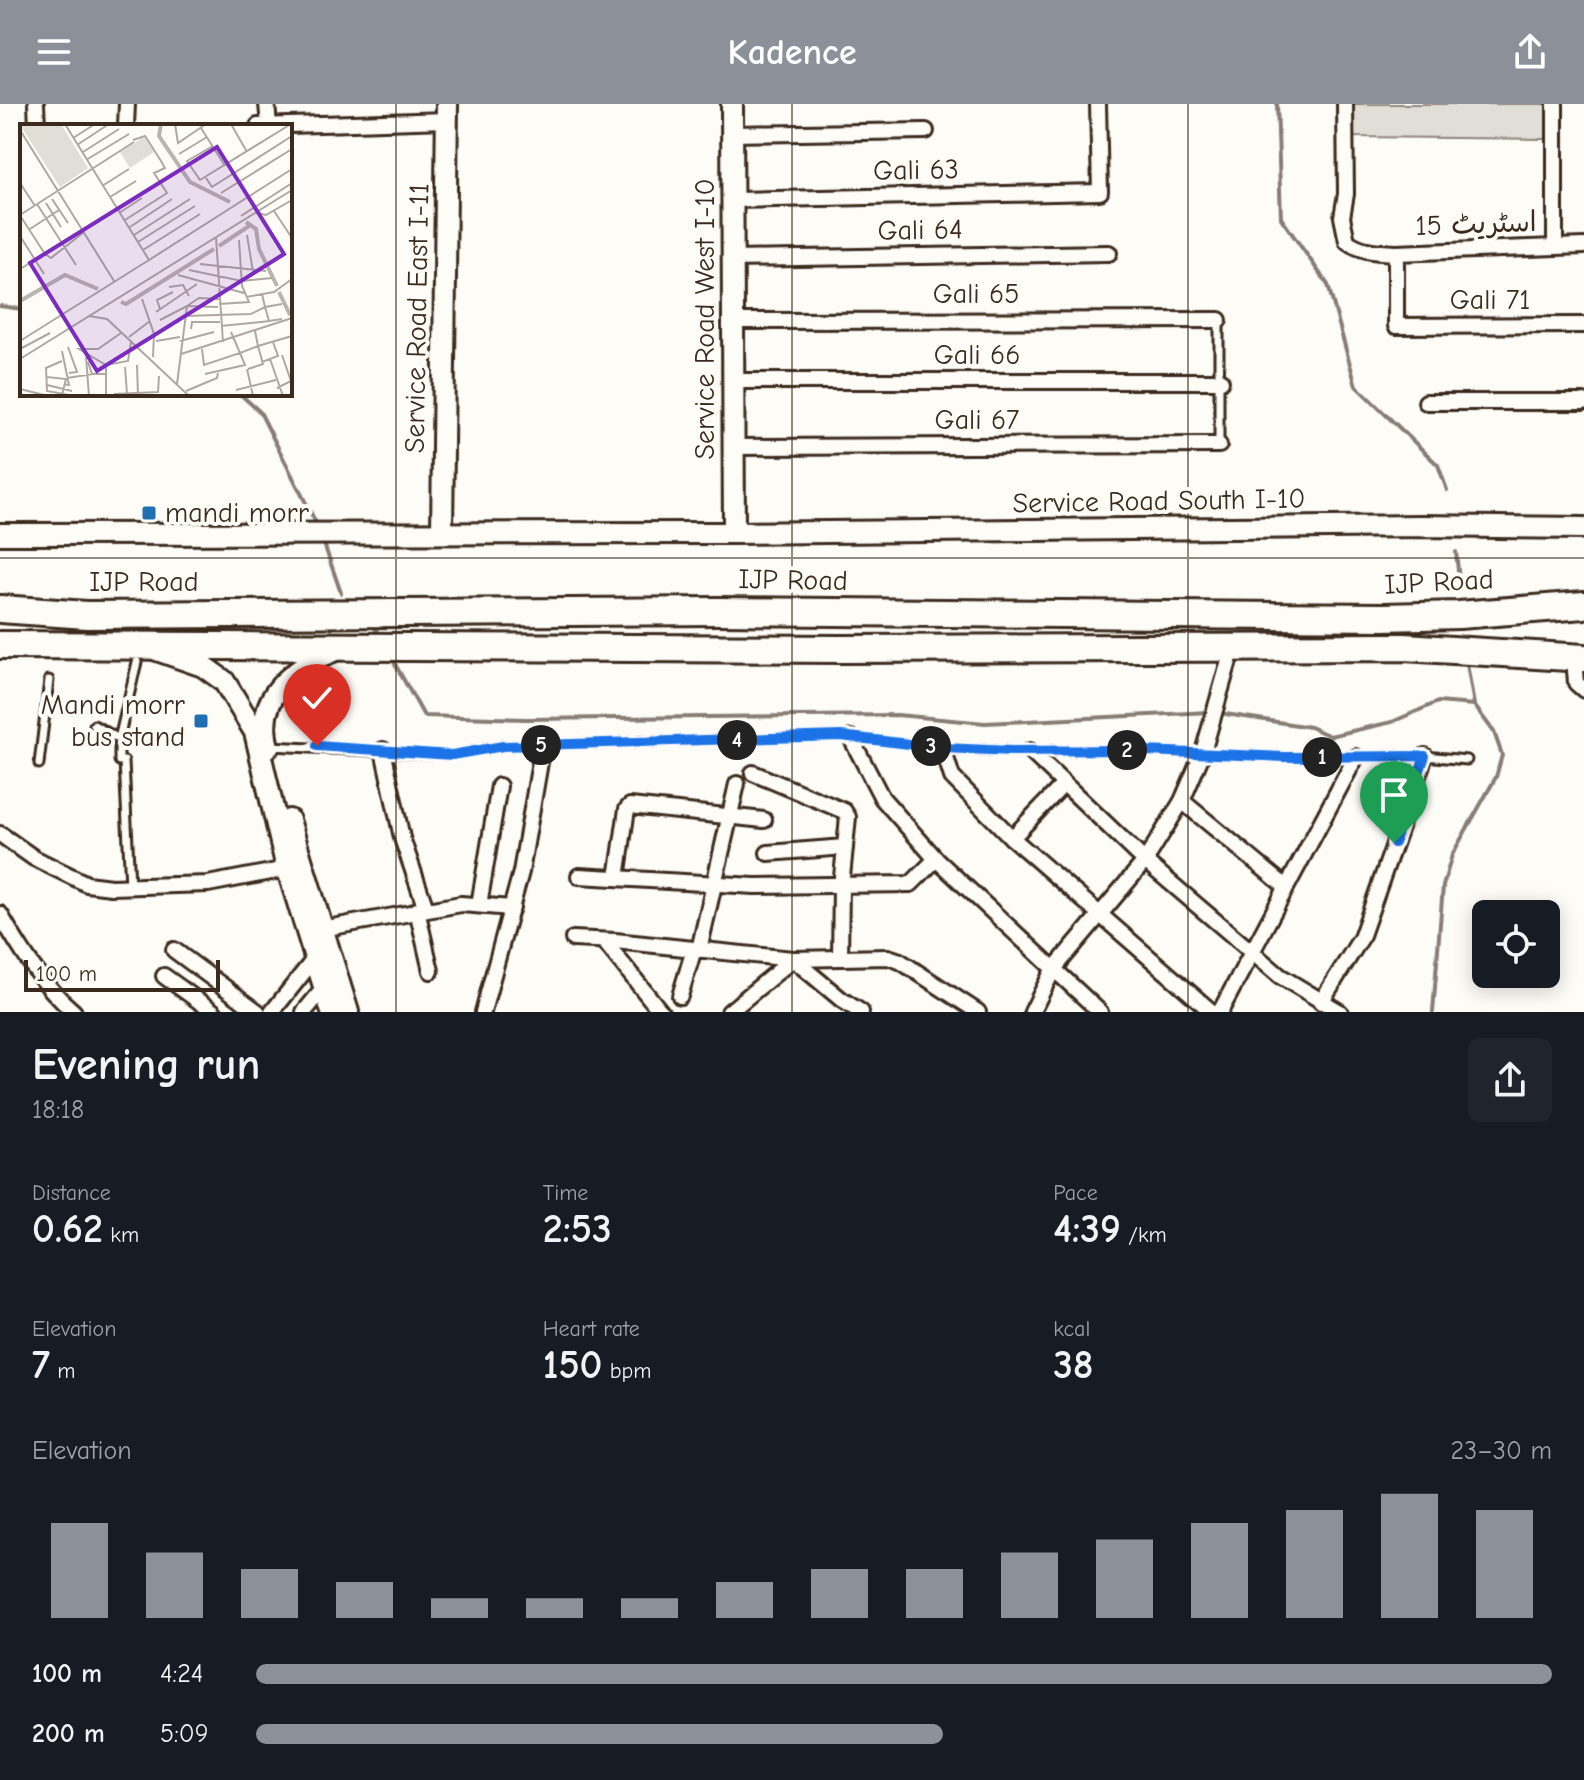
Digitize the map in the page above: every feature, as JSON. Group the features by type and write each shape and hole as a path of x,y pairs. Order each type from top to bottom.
{"highway":[{"name":"IJP Road","path":"0,609 87,615 718,611 1384,617 1459,615 1584,605"},
{"path":"1524,609 1561,623 1584,623"},
{"path":"0,645 140,654 343,646 841,649 1233,647 1418,648 1581,657"}],"main road":[{"name":"Service Road West I-10","path":"732,104 734,533"},
{"name":"Service Road East I-11","path":"442,532 447,112"},
{"name":"Service Road South I-10","path":"0,534 734,533 1421,526 1584,528"},
{"path":"343,646 308,663 286,679 273,697 263,729 348,1012"},
{"path":"140,654 203,666 224,681 255,732 287,869 332,1012"}],"street":[{"path":"36,104 37,124"},
{"path":"126,124 127,104"},
{"path":"265,124 267,104"},
{"name":"Gali 63","path":"733,200 1100,192 1098,104"},
{"name":"اسٹریٹ 15","path":"1345,104 1346,194 1342,217 1347,241 1370,252 1396,253 1584,246"},
{"path":"1555,104 1555,246"},
{"path":"279,124 447,112"},
{"path":"732,134 926,131"},
{"name":"Gali 64","path":"733,259 1109,253"},
{"name":"Gali 71","path":"1396,253 1396,326 1584,325"},
{"name":"Gali 65","path":"733,321 1219,320"},
{"name":"Gali 66","path":"733,381 1221,381"},
{"path":"1426,402 1584,402"},
{"name":"Gali 67","path":"734,447 1219,445"},
{"path":"1032,1012 1053,970 1145,861 1182,801 1203,752 1233,647"},
{"path":"1581,657 1576,683 1584,690"},
{"path":"851,738 882,798 936,859 1100,1012"},
{"path":"483,1012 521,872 543,745"},
{"path":"943,748 952,777 1012,838 1212,1012"},
{"path":"383,750 421,910 431,971"},
{"path":"1030,751 1145,861 1280,976 1340,1012"},
{"path":"1321,1002 1361,938 1425,756"},
{"path":"1220,1012 1356,757"},
{"path":"753,773 844,811 848,817 841,887 840,958"},
{"path":"680,996 696,949 732,815 737,784"},
{"path":"1012,838 1063,785"},
{"path":"479,905 499,786"},
{"path":"1182,801 1286,887"},
{"path":"617,878 627,809 630,806 764,820"},
{"path":"0,834 34,858 87,884 208,884 287,869"},
{"path":"768,853 845,847"},
{"path":"579,876 755,886 911,884 936,859"},
{"path":"321,929 461,904 512,908"},
{"path":"0,914 52,992 74,1012"},
{"path":"573,939 793,959 895,958 978,1012"},
{"path":"604,941 661,1012"},
{"path":"174,950 258,1012"},
{"path":"272,1012 315,958"},
{"path":"736,1010 793,959"},
{"path":"793,959 861,1012"},
{"path":"164,976 214,1012"},
{"path":"304,1012 324,988"}],"lane":[{"path":"1219,320 1219,445"},
{"path":"130,886 119,739 140,654"},
{"path":"39,764 49,680"},
{"path":"94,725 119,739"},
{"path":"268,746 452,755 503,746 851,738 943,748 1203,752 1285,757 1425,756 1467,760"}],"shaded area":[{"path":"1350,104 1549,104 1549,139 1350,137"}],"waterway":[{"path":"1277,104 1281,218 1328,285 1356,386 1438,465 1447,490"},
{"path":"0,306 20,309"},
{"path":"242,396 260,412 317,525"},
{"path":"323,541 341,593"},
{"path":"1456,552 1460,589"},
{"path":"371,623 377,631"},
{"path":"391,657 424,716 526,719 897,715 985,723 1210,712"},
{"path":"1433,1012 1443,886 1452,855 1496,777 1502,755 1494,732 1474,705 1467,664"},
{"path":"1219,713 1310,727 1330,736 1392,722 1438,702 1474,705"}],"place":[{"name":"mandi morr","path":"149,513"},
{"name":"Mandi morr bus stand","path":"201,721"}],"route":[{"path":"317,746 452,755 503,746 841,736 943,748 1013,751 1122,750 1285,757 1425,756 1394,843"}]}
